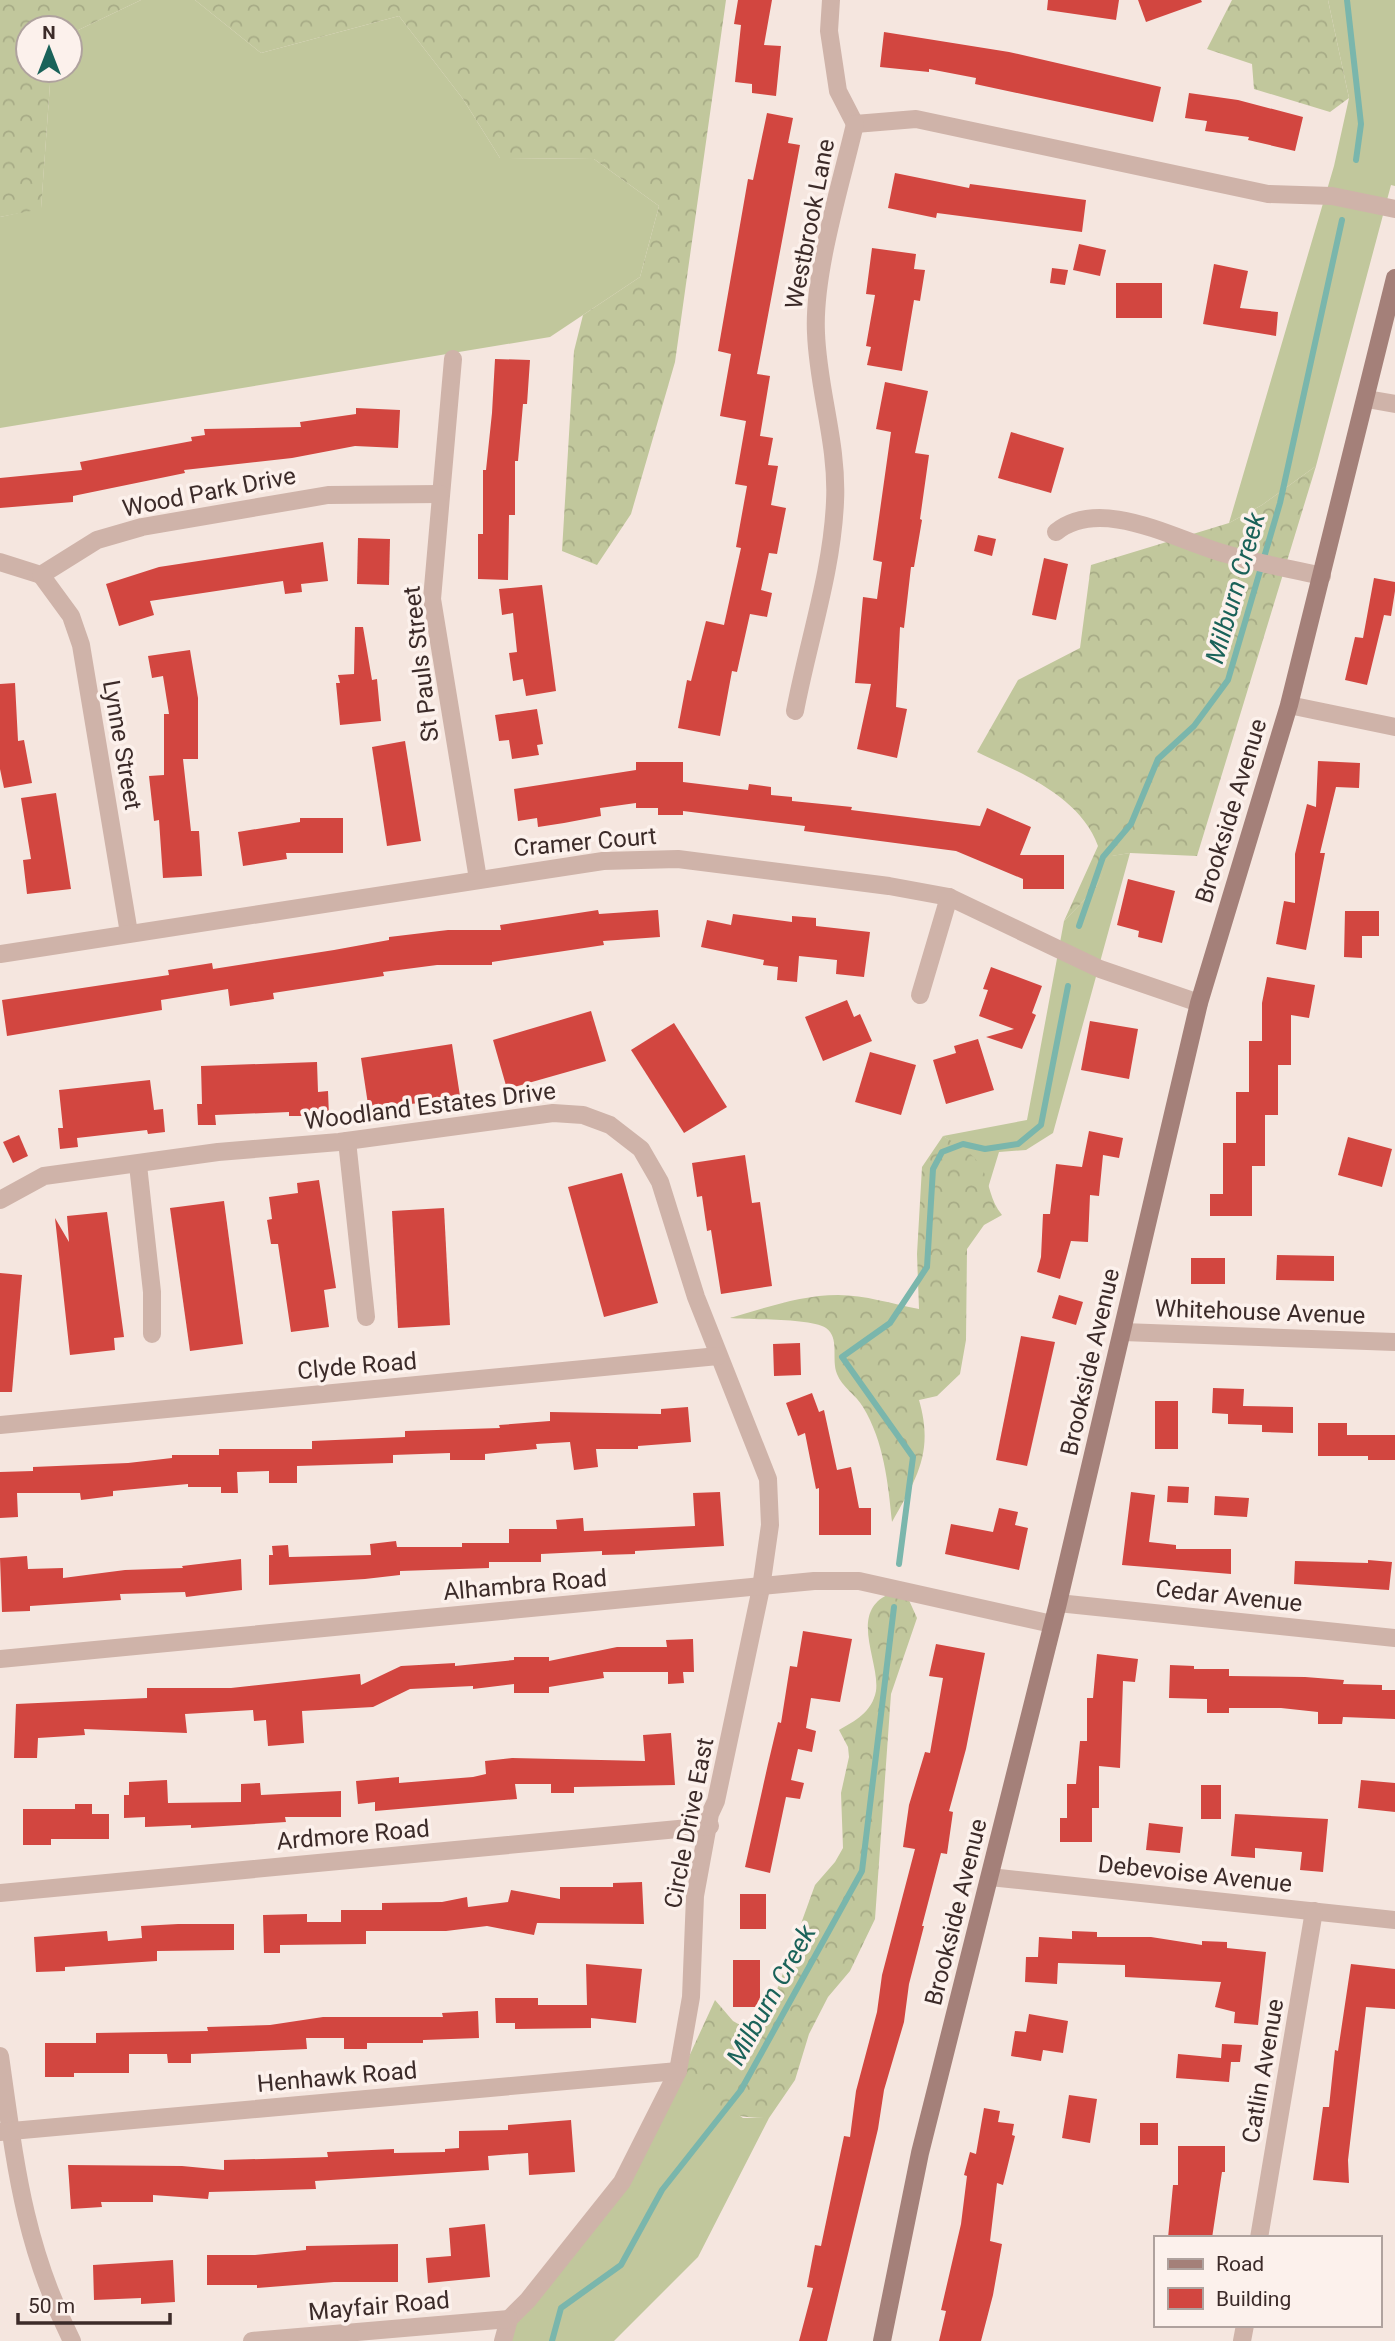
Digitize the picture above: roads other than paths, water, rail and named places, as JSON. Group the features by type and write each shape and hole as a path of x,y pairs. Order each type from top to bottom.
{"main road":[{"name":"Brookside Avenue","path":"882,2341 920,2153 1058,1603 1199,1003 1289,705 1395,278"}],"street":[{"path":"831,0 830,31 838,91 855,124"},
{"name":"Westbrook Lane","path":"795,711 823,582 835,503 834,451 821,380 816,332 818,290 855,124 916,119 1268,194 1332,196 1395,209"},
{"name":"St Pauls Street","path":"453,359 439,494 432,598 478,878"},
{"path":"1367,399 1395,404"},
{"name":"Wood Park Drive","path":"41,575 97,540 142,527 328,495 439,494"},
{"path":"1056,532 1065,524 1084,519 1125,520 1248,559 1322,576"},
{"path":"0,562 41,575"},
{"name":"Lynne Street","path":"41,575 71,616 81,645 129,933"},
{"path":"1289,705 1395,727"},
{"name":"Cramer Court","path":"0,954 478,878 603,861 678,859 889,886 949,897 1100,969 1199,1003"},
{"path":"920,995 949,897"},
{"name":"Woodland Estates Drive","path":"0,1200 44,1176 218,1152 347,1141 553,1113 583,1115 610,1125 640,1149 660,1182 718,1356"},
{"path":"347,1141 366,1317"},
{"path":"138,1165 152,1292 152,1334"},
{"name":"Whitehouse Avenue","path":"1123,1332 1395,1342"},
{"name":"Clyde Road","path":"0,1425 718,1356"},
{"name":"Circle Drive East","path":"503,2341 509,2319 528,2300 622,2182 678,2071 691,1997 695,1896 710,1826 710,1814 716,1801 761,1588 770,1525 768,1479 718,1356"},
{"name":"Alhambra Road","path":"0,1658 859,1581 1052,1623"},
{"name":"Cedar Avenue","path":"1058,1603 1395,1638"},
{"name":"Ardmore Road","path":"0,1893 710,1826"},
{"name":"Debevoise Avenue","path":"990,1877 1395,1920"},
{"name":"Catlin Avenue","path":"1259,2236 1314,1911"},
{"path":"0,2056 5,2132 30,2237 51,2300 72,2341"},
{"name":"Henhawk Road","path":"5,2132 678,2071"},
{"name":"Mayfair Road","path":"253,2341 509,2319"}],"waterway":[{"name":"Milburn Creek","path":"1347,0 1361,124 1356,160"},
{"name":"Milburn Creek","path":"1079,926 1103,857 1131,824 1158,759 1194,726 1228,680 1280,503 1342,220"},
{"name":"Milburn Creek","path":"899,1564 913,1457 842,1357 890,1323 927,1267 933,1169 942,1152 963,1144 985,1149 1018,1144 1041,1125 1068,986"},
{"name":"Milburn Creek","path":"552,2341 561,2308 621,2265 662,2190 741,2090 862,1871 894,1607"}]}
